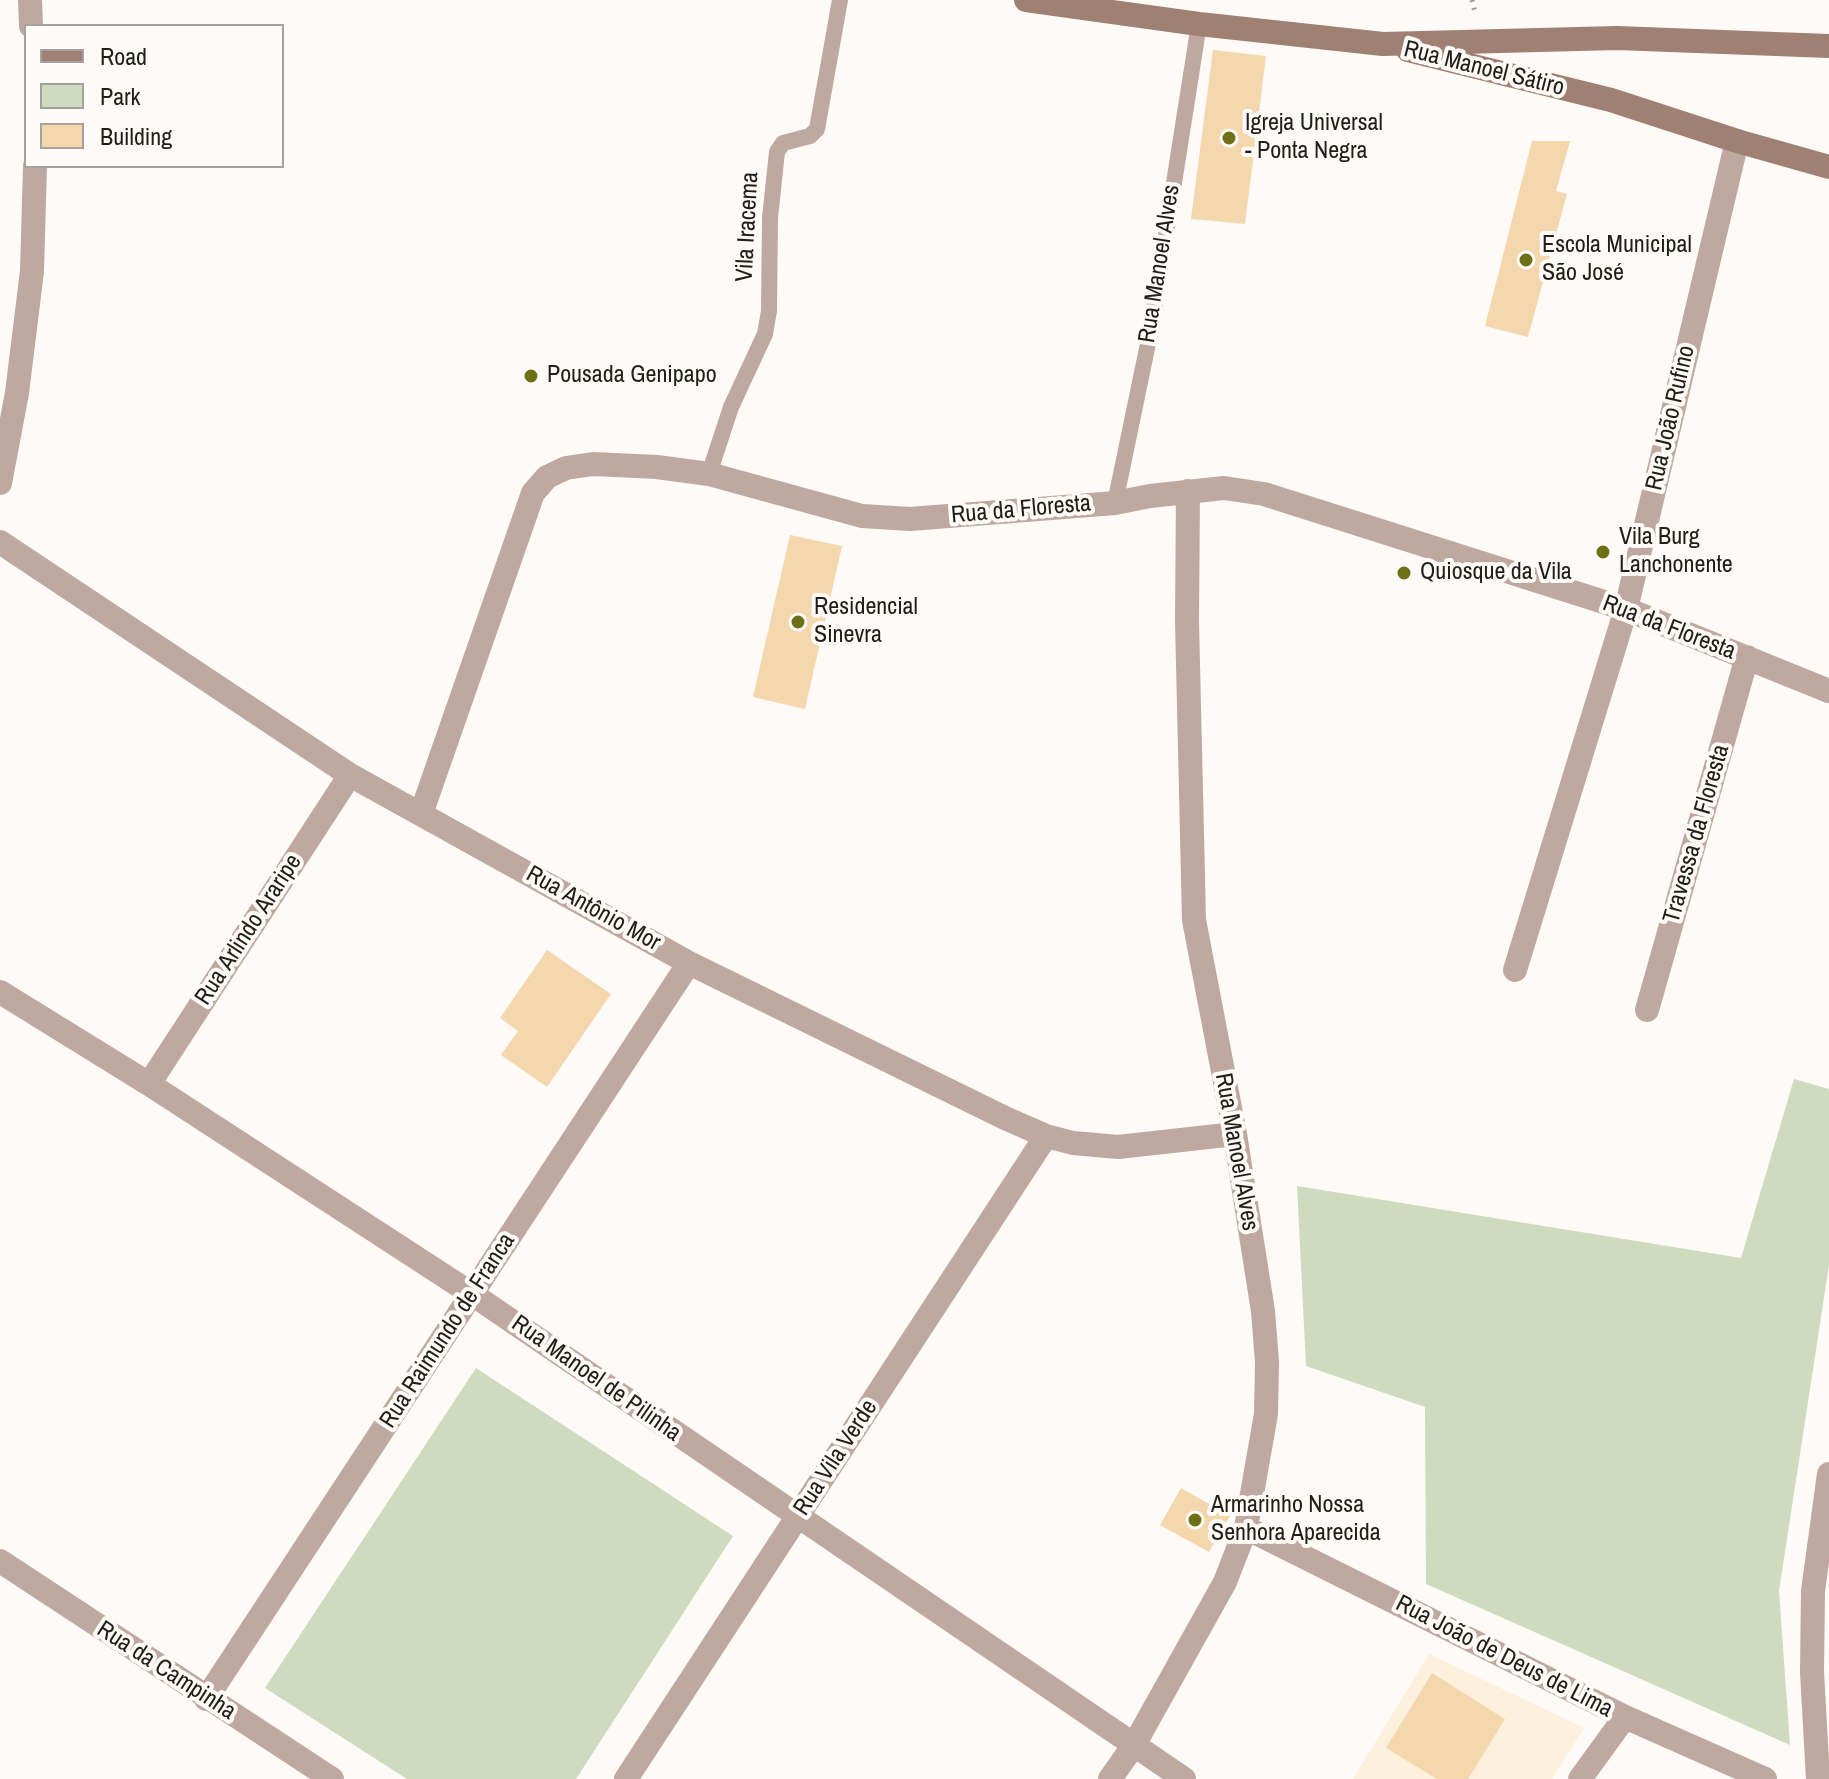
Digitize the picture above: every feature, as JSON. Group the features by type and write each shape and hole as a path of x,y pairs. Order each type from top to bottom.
{"main road":[{"path":"1026,0 1199,24 1383,44"},
{"name":"Rua Manoel Sátiro","path":"1383,44 1617,38 1829,46"},
{"name":"Rua Manoel Sátiro","path":"1383,44 1611,100 1829,167"}],"street":[{"path":"30,0 31,24"},
{"name":"Rua João Rufino","path":"1515,970 1626,609 1737,141"},
{"path":"0,483 17,393 32,271 35,168"},
{"name":"Rua da Floresta","path":"421,814 533,493 547,477 566,468 593,464 657,467 709,474 822,506 878,517 910,519 1115,503 1224,488 1264,494 1626,609 1829,691"},
{"name":"Rua Manoel Alves","path":"1110,1779 1134,1745 1225,1582 1246,1528 1266,1414 1267,1362 1263,1311 1235,1134 1194,920 1187,621 1188,491"},
{"name":"Rua Antônio Mor","path":"0,542 350,775 689,963 1046,1136 1073,1143 1118,1147 1235,1134"},
{"name":"Travessa da Floresta","path":"1647,1010 1747,657"},
{"name":"Rua Arlindo Araripe","path":"149,1084 350,775"},
{"name":"Rua Raimundo de Franca","path":"206,1699 689,963"},
{"name":"Rua Manoel de Pilinha","path":"0,992 149,1084 472,1294 1184,1779"},
{"name":"Rua Vila Verde","path":"626,1779 1046,1136"},
{"path":"1818,1779 1812,1672 1813,1591 1827,1521 1829,1474"},
{"name":"Rua João de Deus de Lima","path":"1246,1528 1625,1717 1765,1779"},
{"name":"Rua da Campinha","path":"0,1561 332,1779"},
{"path":"1580,1779 1625,1717"}],"lane":[{"name":"Vila Iracema","path":"709,474 731,407 765,334 769,311 770,218 777,152 783,143 810,136 817,129 840,0"},
{"name":"Rua Manoel Alves","path":"1115,503 1151,329 1199,24"}],"shaded area":[{"path":"1429,1654 1584,1728 1552,1779 1353,1779"}],"green space":[{"path":"1794,1079 1829,1089 1829,1265 1779,1591 1790,1745 1426,1584 1425,1407 1306,1366 1297,1186 1741,1258"},
{"path":"476,1368 733,1536 576,1779 407,1779 265,1688"}],"building":[{"name":"Igreja Universal - Ponta Negra","path":"1213,50 1266,56 1245,224 1191,219"},
{"name":"Escola Municipal São José","path":"1532,141 1570,141 1556,191 1567,194 1528,337 1485,326"},
{"name":"Residencial Sinevra","path":"790,535 842,546 805,709 753,697"},
{"path":"547,950 611,994 547,1087 501,1055 518,1031 500,1018"},
{"name":"Armarinho Nossa Senhora Aparecida","path":"1181,1488 1230,1516 1209,1552 1160,1525"},
{"path":"1432,1673 1505,1719 1468,1779 1437,1779 1386,1748"}],"place":[{"name":"Igreja Universal - Ponta Negra","path":"1229,138"},
{"name":"Escola Municipal São José","path":"1526,260"},
{"name":"Pousada Genipapo","path":"531,376"},
{"name":"Vila Burg Lanchonente","path":"1603,552"},
{"name":"Quiosque da Vila","path":"1404,573"},
{"name":"Residencial Sinevra","path":"798,622"},
{"name":"Armarinho Nossa Senhora Aparecida","path":"1195,1520"}]}
